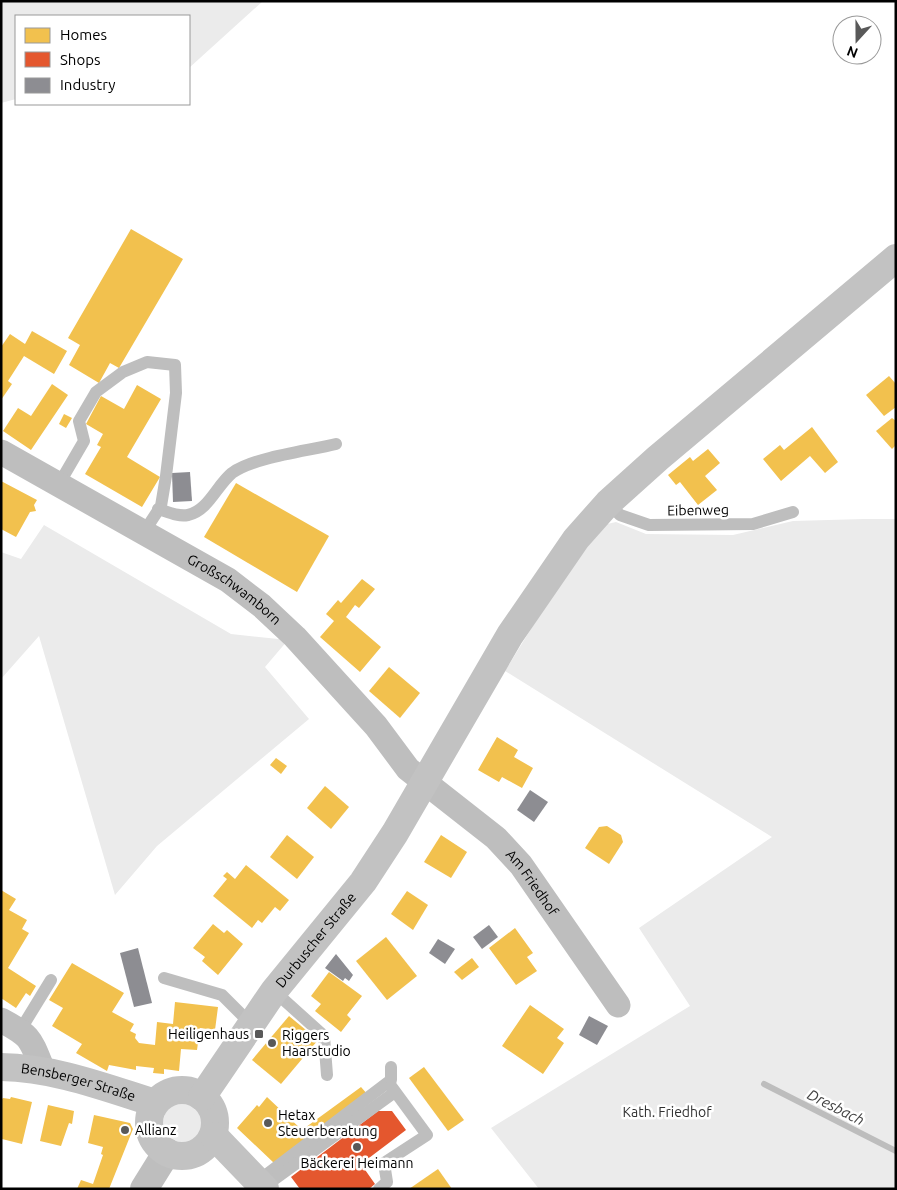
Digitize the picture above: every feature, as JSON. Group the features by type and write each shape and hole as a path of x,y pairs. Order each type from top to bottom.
{"main road":[{"name":"Durbuscher Straße","path":"202,1097 274,991 363,882 395,833 526,611 576,539 608,503 658,458 896,258"},
{"name":"Bensberger Straße","path":"1,1067 43,1070 86,1080 155,1103"},
{"path":"173,1091 194,1093 202,1097 210,1105 215,1115 214,1136 206,1146 196,1153 176,1156 167,1152 152,1138 149,1119 155,1103 160,1096 173,1091"},
{"path":"214,1136 263,1186"}],"street":[{"name":"Großschwamborn","path":"1,452 228,580 262,606 337,681 376,726 408,769 425,780"},
{"name":"Am Friedhof","path":"425,780 496,838 521,865 618,1006"},
{"path":"11,1024 32,1043 43,1070"},
{"path":"144,1189 167,1152"}],"lane":[{"path":"59,484 84,441 79,421 96,392 123,372 147,362 175,365 176,394 166,476 158,510 144,532"},
{"path":"158,510 177,515 189,515 201,509 220,483 234,472 252,462 336,444"},
{"name":"Eibenweg","path":"608,503 620,515 649,525 753,524 793,512"},
{"path":"164,978 222,994 252,1024"},
{"path":"11,1024 51,980"},
{"path":"274,991 324,1036 327,1075"},
{"path":"379,1189 387,1182 384,1163 427,1134 392,1087 391,1067"},
{"path":"263,1186 392,1087"}],"green space":[{"path":"1,1 263,1 190,67 190,15 15,15 15,99 1,103"},
{"name":"Kath. Friedhof","path":"896,519 896,1189 539,1189 491,1128 690,1006 639,928 772,837 505,671 550,598 603,525 616,522 646,534 733,535 793,521"},
{"path":"44,525 231,634 288,640 265,667 309,719 157,846 115,895 39,636 1,679 1,552 21,559"},
{"path":"188,1102 196,1105 202,1111 205,1123 202,1135 196,1141 180,1144 172,1141 166,1135 163,1119 166,1111 172,1105"}],"building: Homes":[{"path":"131,229 183,259 119,368 110,363 99,383 69,365 80,345 68,338"},
{"path":"32,331 67,351 54,374 24,356 8,381 12,384 1,400 1,347 10,334 25,344"},
{"path":"889,376 896,384 896,407 884,416 866,395"},
{"path":"52,384 68,395 31,450 3,431 18,408 31,416"},
{"path":"137,385 161,399 127,457 160,477 142,507 85,474 101,447 97,445 103,434 86,424 101,396 124,409"},
{"path":"64,414 72,418 66,428 59,424"},
{"path":"892,418 896,421 896,445 892,449 876,431"},
{"path":"812,427 838,462 825,473 810,456 781,481 763,459 780,445 784,450"},
{"path":"708,449 720,463 705,476 717,490 698,505 680,482 676,485 668,475 690,457 693,461"},
{"path":"1,481 37,500 34,505 36,511 30,512 16,537 1,529"},
{"path":"236,483 329,536 297,592 204,537"},
{"path":"362,579 375,589 359,608 355,605 346,617 381,647 360,672 320,637 334,621 326,614 338,600 341,603"},
{"path":"389,667 420,693 400,718 369,691"},
{"path":"497,737 518,750 514,757 533,768 522,788 502,777 499,782 478,770"},
{"path":"276,758 287,766 281,774 270,765"},
{"path":"325,786 349,807 331,829 307,808"},
{"path":"607,826 621,835 623,842 609,864 585,848 599,827"},
{"path":"287,835 314,857 297,879 270,857"},
{"path":"441,835 467,852 451,878 424,862"},
{"path":"246,865 289,900 280,911 275,907 262,923 258,920 252,928 213,896 227,879 223,876 227,872 235,879"},
{"path":"1,890 16,899 9,910 27,920 22,929 29,933 8,968 36,986 30,996 26,993 16,1008 1,998"},
{"path":"407,891 428,905 413,930 391,914"},
{"path":"213,924 224,933 227,930 243,944 218,975 202,961 205,957 193,948"},
{"path":"515,928 533,953 527,957 537,971 516,985 489,948"},
{"path":"386,937 417,976 387,1000 356,961"},
{"path":"472,958 479,967 462,980 454,972"},
{"path":"72,963 124,993 112,1012 134,1024 130,1031 136,1034 135,1038 139,1043 155,1045 157,1022 173,1024 175,1002 218,1007 215,1030 200,1028 197,1050 181,1049 179,1071 164,1069 164,1074 153,1073 154,1068 136,1066 136,1070 109,1065 107,1071 76,1053 82,1044 52,1026 63,1008 49,1000"},
{"path":"329,972 362,996 347,1015 351,1019 341,1032 315,1011 321,1004 311,996"},
{"path":"530,1005 564,1029 557,1038 564,1043 543,1074 502,1046"},
{"path":"289,1016 318,1040 281,1084 252,1060"},
{"path":"424,1067 464,1120 448,1131 409,1078"},
{"name":"Hetax Steuerberatung","path":"361,1087 368,1095 274,1163 237,1128 257,1105 259,1107 267,1097 302,1130"},
{"path":"11,1097 32,1102 22,1144 2,1139 1,1100 3,1098 10,1099"},
{"path":"48,1105 74,1111 72,1124 69,1123 61,1146 40,1141"},
{"path":"94,1115 130,1123 133,1129 109,1189 77,1189 81,1180 93,1184 103,1155 101,1154 103,1147 88,1143"},
{"path":"438,1169 452,1189 409,1189"}],"building: Shops":[{"name":"Bäckerei Heimann","path":"378,1111 392,1111 406,1130 361,1164 375,1184 369,1189 300,1189 291,1177"}],"building: Industry":[{"path":"190,472 192,501 173,502 172,473"},
{"path":"530,790 548,802 534,822 517,810"},
{"path":"489,925 498,937 482,949 473,937"},
{"path":"438,939 455,949 445,964 429,953"},
{"path":"138,948 152,1003 134,1007 120,953"},
{"path":"336,954 353,975 349,981 345,978 343,981 325,968"},
{"path":"589,1016 608,1026 597,1045 579,1035"}],"waterway":[{"name":"Dresbach","path":"764,1084 896,1151"}],"place":[{"name":"Heiligenhaus","path":"259,1034"},
{"name":"Riggers Haarstudio","path":"272,1043"},
{"name":"Hetax Steuerberatung","path":"268,1123"},
{"name":"Allianz","path":"125,1130"},
{"name":"Bäckerei Heimann","path":"357,1147"}]}
